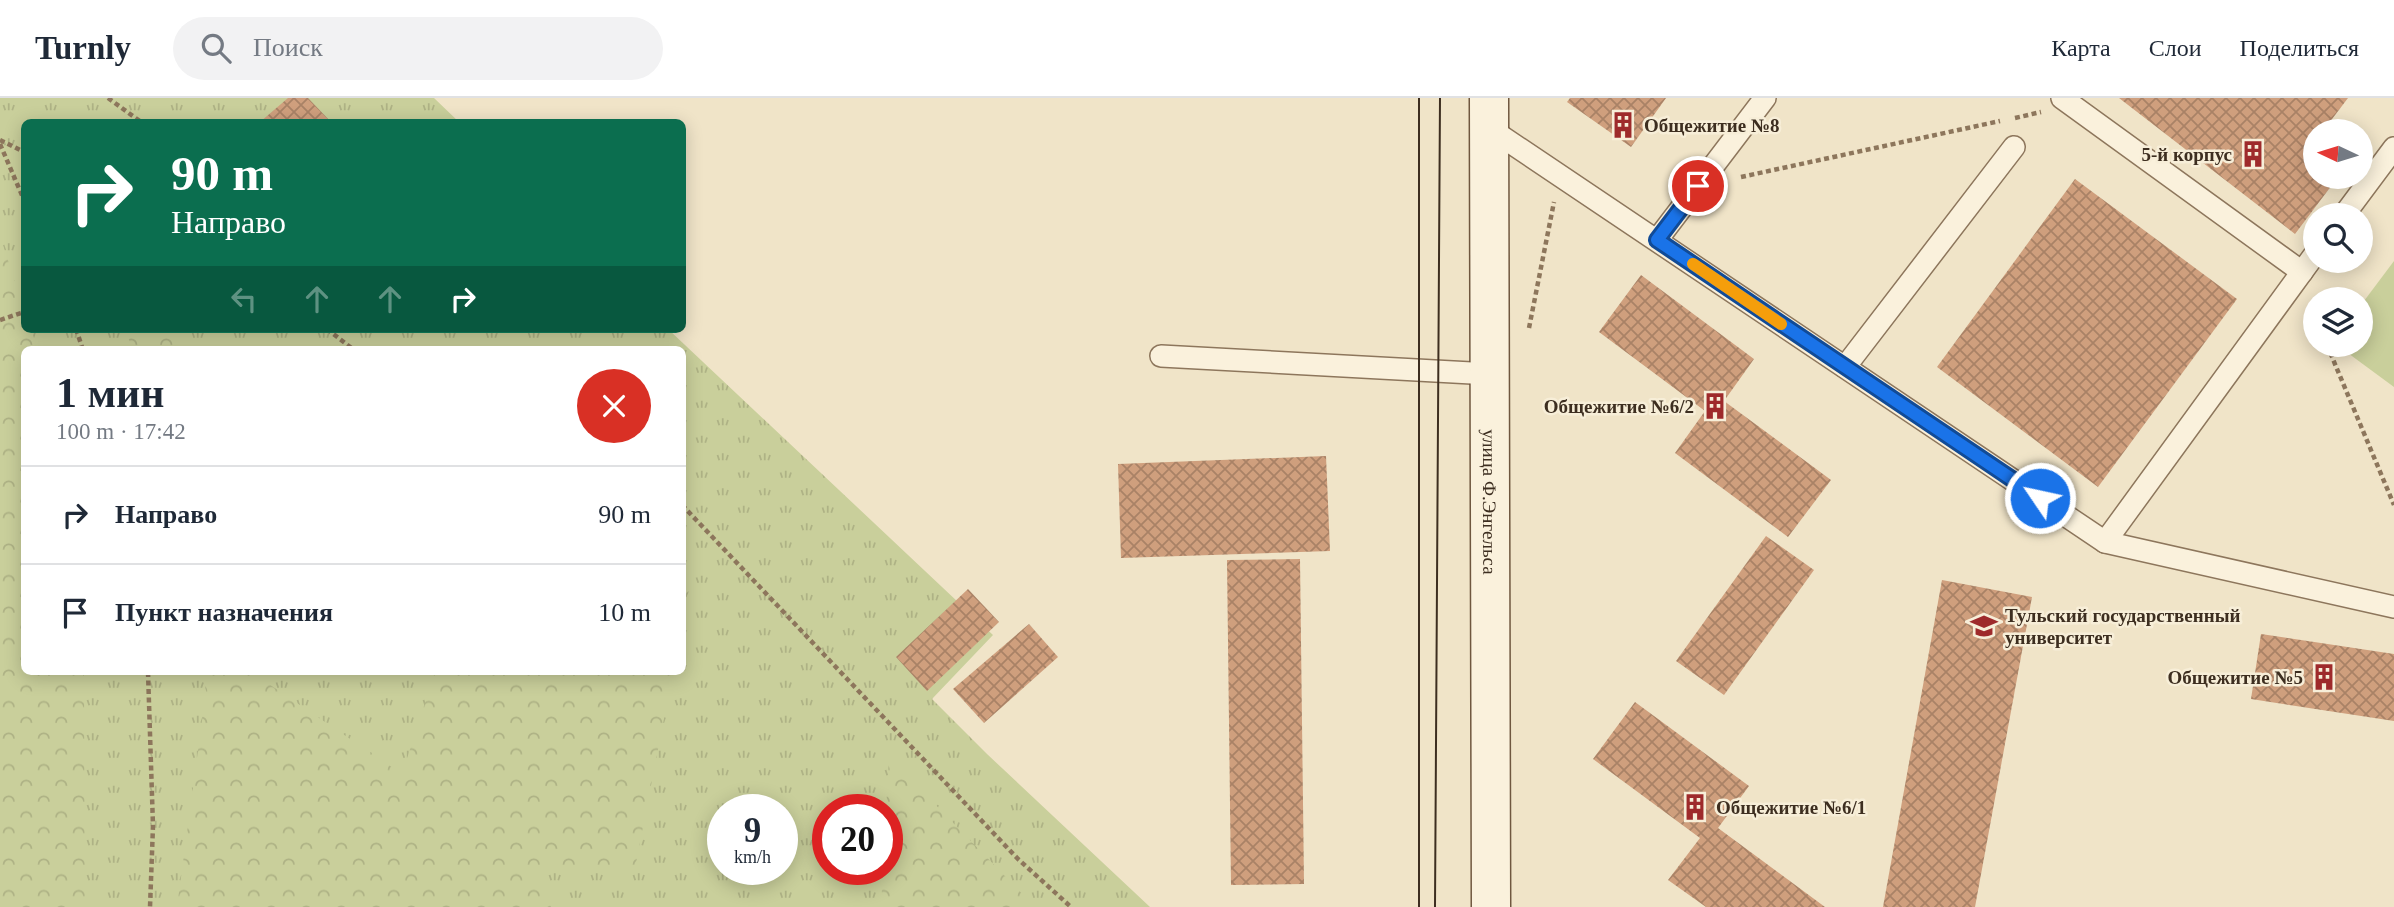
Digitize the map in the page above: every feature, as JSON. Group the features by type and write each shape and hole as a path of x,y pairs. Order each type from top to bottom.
{"street":[{"name":"улица Ф.Энгельса","path":"1489,113 1491,907"}],"lane":[{"path":"1657,240 1765,98"},
{"path":"2067,102 2302,272 2105,542"},
{"path":"1489,113 1560,174 2105,542 2394,607"},
{"path":"1845,367 2014,148"},
{"path":"2353,203 2394,148"},
{"path":"1161,356 1490,374"}],"path":[{"path":"108,98 137,119"},
{"path":"1698,186 2067,102"},
{"path":"0,142 21,151"},
{"path":"0,142 21,193"},
{"path":"1528,334 1560,174"},
{"path":"0,320 21,313"},
{"path":"332,333 349,346"},
{"path":"2333,357 2394,505"},
{"path":"686,509 1018,859 1071,907"},
{"path":"148,675 153,825 150,907"}],"green space":[{"path":"0,98 434,98 456,119 21,119 21,333 672,333 993,635 932,699 1150,907 0,907"},
{"path":"0,242 21,300 21,333 32,333 37,346 21,346 21,675 84,675 85,907 0,907"},
{"path":"2394,261 2394,387 2353,357 2373,357 2373,289"},
{"path":"128,333 182,333 184,346 130,346"},
{"path":"686,578 690,583 686,606"},
{"path":"203,675 255,675 402,774 434,675 672,675 635,868 532,870 551,907 177,907 206,691"},
{"path":"889,757 1035,907 881,907 882,885 903,885 903,794 887,794"}],"building":[{"path":"288,98 308,98 328,119 264,119"},
{"name":"Общежитие №8","path":"1570,98 1666,98 1631,147 1567,102"},
{"name":"5-й корпус","path":"2119,98 2348,98 2332,119 2303,119 2303,189 2329,189 2318,203 2303,203 2303,223 2295,234"},
{"path":"2075,179 2237,299 2098,487 1937,367"},
{"name":"Общежитие №6/2","path":"1641,275 1754,359 1724,401 1831,480 1788,537 1675,453 1705,411 1599,332"},
{"path":"1326,456 1330,551 1121,558 1118,464"},
{"path":"1766,536 1814,570 1724,695 1676,661"},
{"path":"1300,559 1304,884 1231,885 1227,560"},
{"path":"1942,580 2032,597 1975,907 1883,907"},
{"path":"968,589 999,622 927,691 896,657"},
{"path":"1029,624 1058,657 984,723 953,689"},
{"name":"Общежитие №5","path":"2261,634 2394,654 2394,721 2251,699"},
{"name":"Общежитие №6/1","path":"1635,702 1749,786 1718,828 1825,907 1706,907 1668,880 1700,838 1593,759"}],"tram line":[{"path":"1419,98 1419,907"},
{"path":"1435,907 1440,98"}],"slow traffic":[{"path":"1693,264 1781,324"}],"place":[{"name":"Общежитие №8","path":"1623,125"},
{"name":"5-й корпус","path":"2253,154"},
{"name":"Общежитие №6/2","path":"1715,406"},
{"name":"Тульский государственный университет","path":"1984,626"},
{"name":"Общежитие №5","path":"2324,677"},
{"name":"Общежитие №6/1","path":"1695,807"}],"route":[{"path":"1698,186 1657,240 2040,498"}]}
